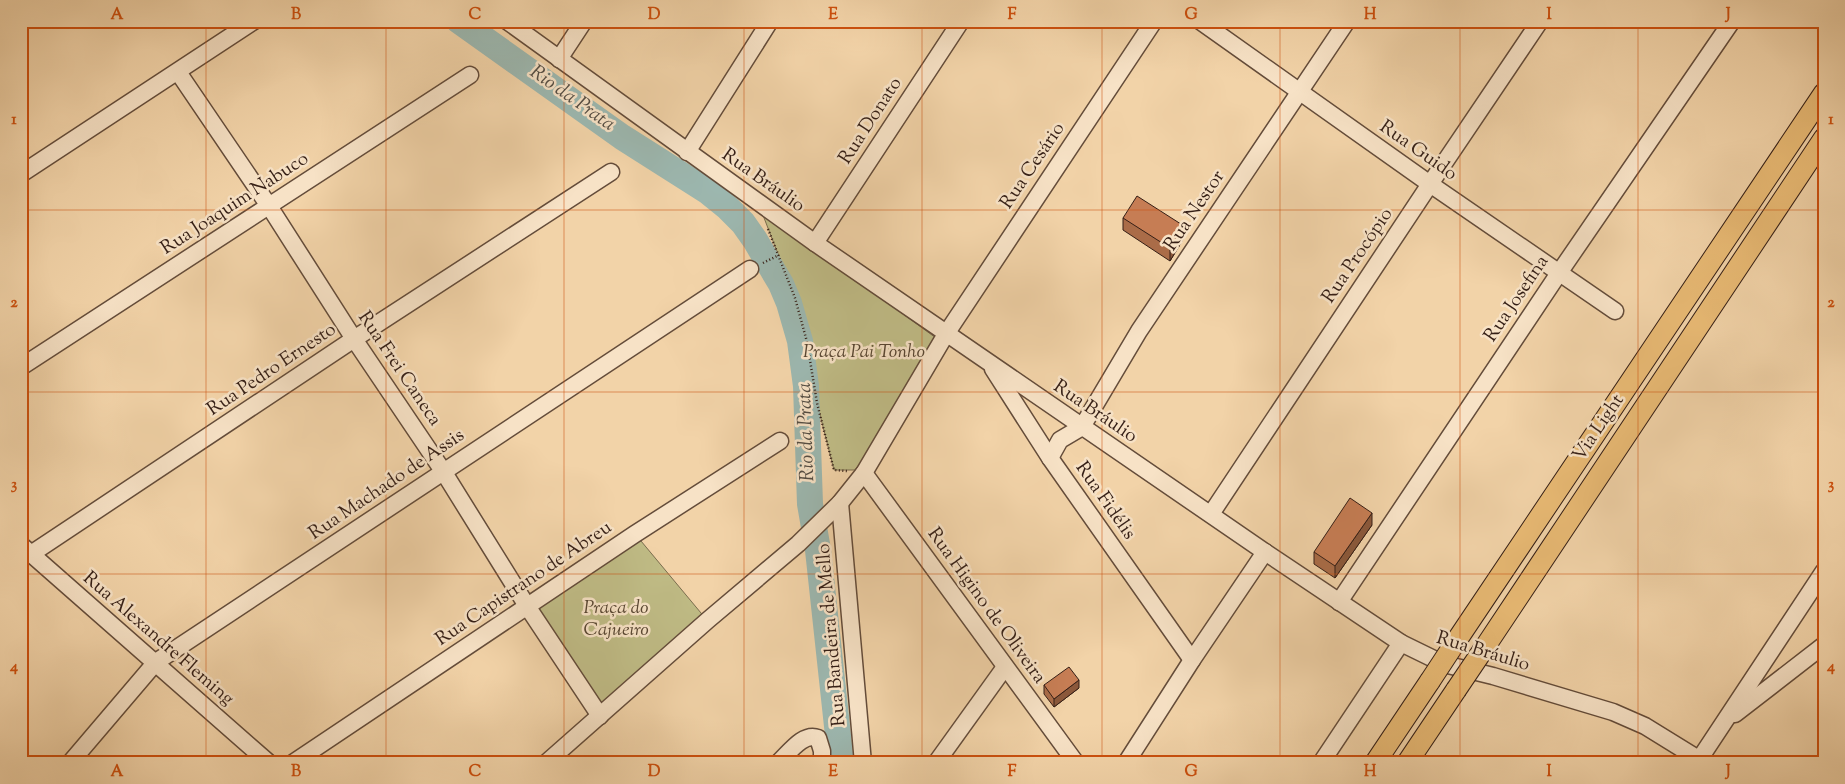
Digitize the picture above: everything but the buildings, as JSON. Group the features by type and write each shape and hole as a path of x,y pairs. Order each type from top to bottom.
{"main road":[{"name":"Via Light","path":"1375,763 1824,93"},
{"name":"Via Light","path":"1407,763 1824,138"}],"street":[{"path":"21,174 254,21"},
{"name":"Rua Bráulio","path":"507,21 815,243 1265,552 1401,643 1444,664 1494,676 1613,712 1645,726 1701,761"},
{"path":"559,59 584,21"},
{"path":"687,152 770,21"},
{"name":"Rua Donato","path":"815,243 961,21"},
{"name":"Rua Cesário","path":"546,763 708,620 798,544 840,503 864,473 946,334 1154,21"},
{"name":"Rua Guido","path":"1200,21 1430,184 1615,311"},
{"name":"Rua Nestor","path":"1082,427 1139,330 1298,91 1347,21"},
{"name":"Rua Procópio","path":"1211,514 1540,21"},
{"name":"Rua Josefina","path":"1339,602 1559,273 1732,21"},
{"name":"Rua Frei Caneca","path":"178,72 269,206 600,716"},
{"name":"Rua Joaquim Nabuco","path":"21,367 470,75"},
{"name":"Rua Pedro Ernesto","path":"26,549 611,172"},
{"name":"Rua Machado de Assis","path":"70,763 156,662 750,269"},
{"name":"Rua Fidélis","path":"989,363 1050,458 1192,660"},
{"path":"1050,458 1060,440 1082,427"},
{"name":"Rua Capistrano de Abreu","path":"293,763 635,534 780,441"},
{"name":"Rua Higino de Oliveira","path":"864,473 1076,763"},
{"name":"Rua Bandeira de Mello","path":"840,503 863,763"},
{"name":"Rua Alexandre Fleming","path":"26,549 269,763"},
{"path":"1126,763 1192,660 1265,552"},
{"path":"1701,761 1723,723 1824,571"},
{"path":"1321,763 1401,643"},
{"path":"1723,723 1824,645"},
{"path":"936,763 1005,666"},
{"path":"778,763 806,738 812,736 818,738 822,750 822,763"}],"path":[{"path":"765,223 780,255 796,298 808,342 817,403 834,470 864,473"},
{"path":"775,257 780,255"}],"green space":[{"name":"Praça Pai Tonho","path":"761,210 936,338 858,470 834,470 817,403 807,342 795,298"},
{"name":"Praça do Cajueiro","path":"636,535 706,619 600,711 529,606"}],"waterway":[{"name":"Rio da Prata","path":"459,21 622,137 707,191 728,208 743,223 755,240 781,284 789,303 800,341 806,386 810,504 818,550 841,763"}]}
